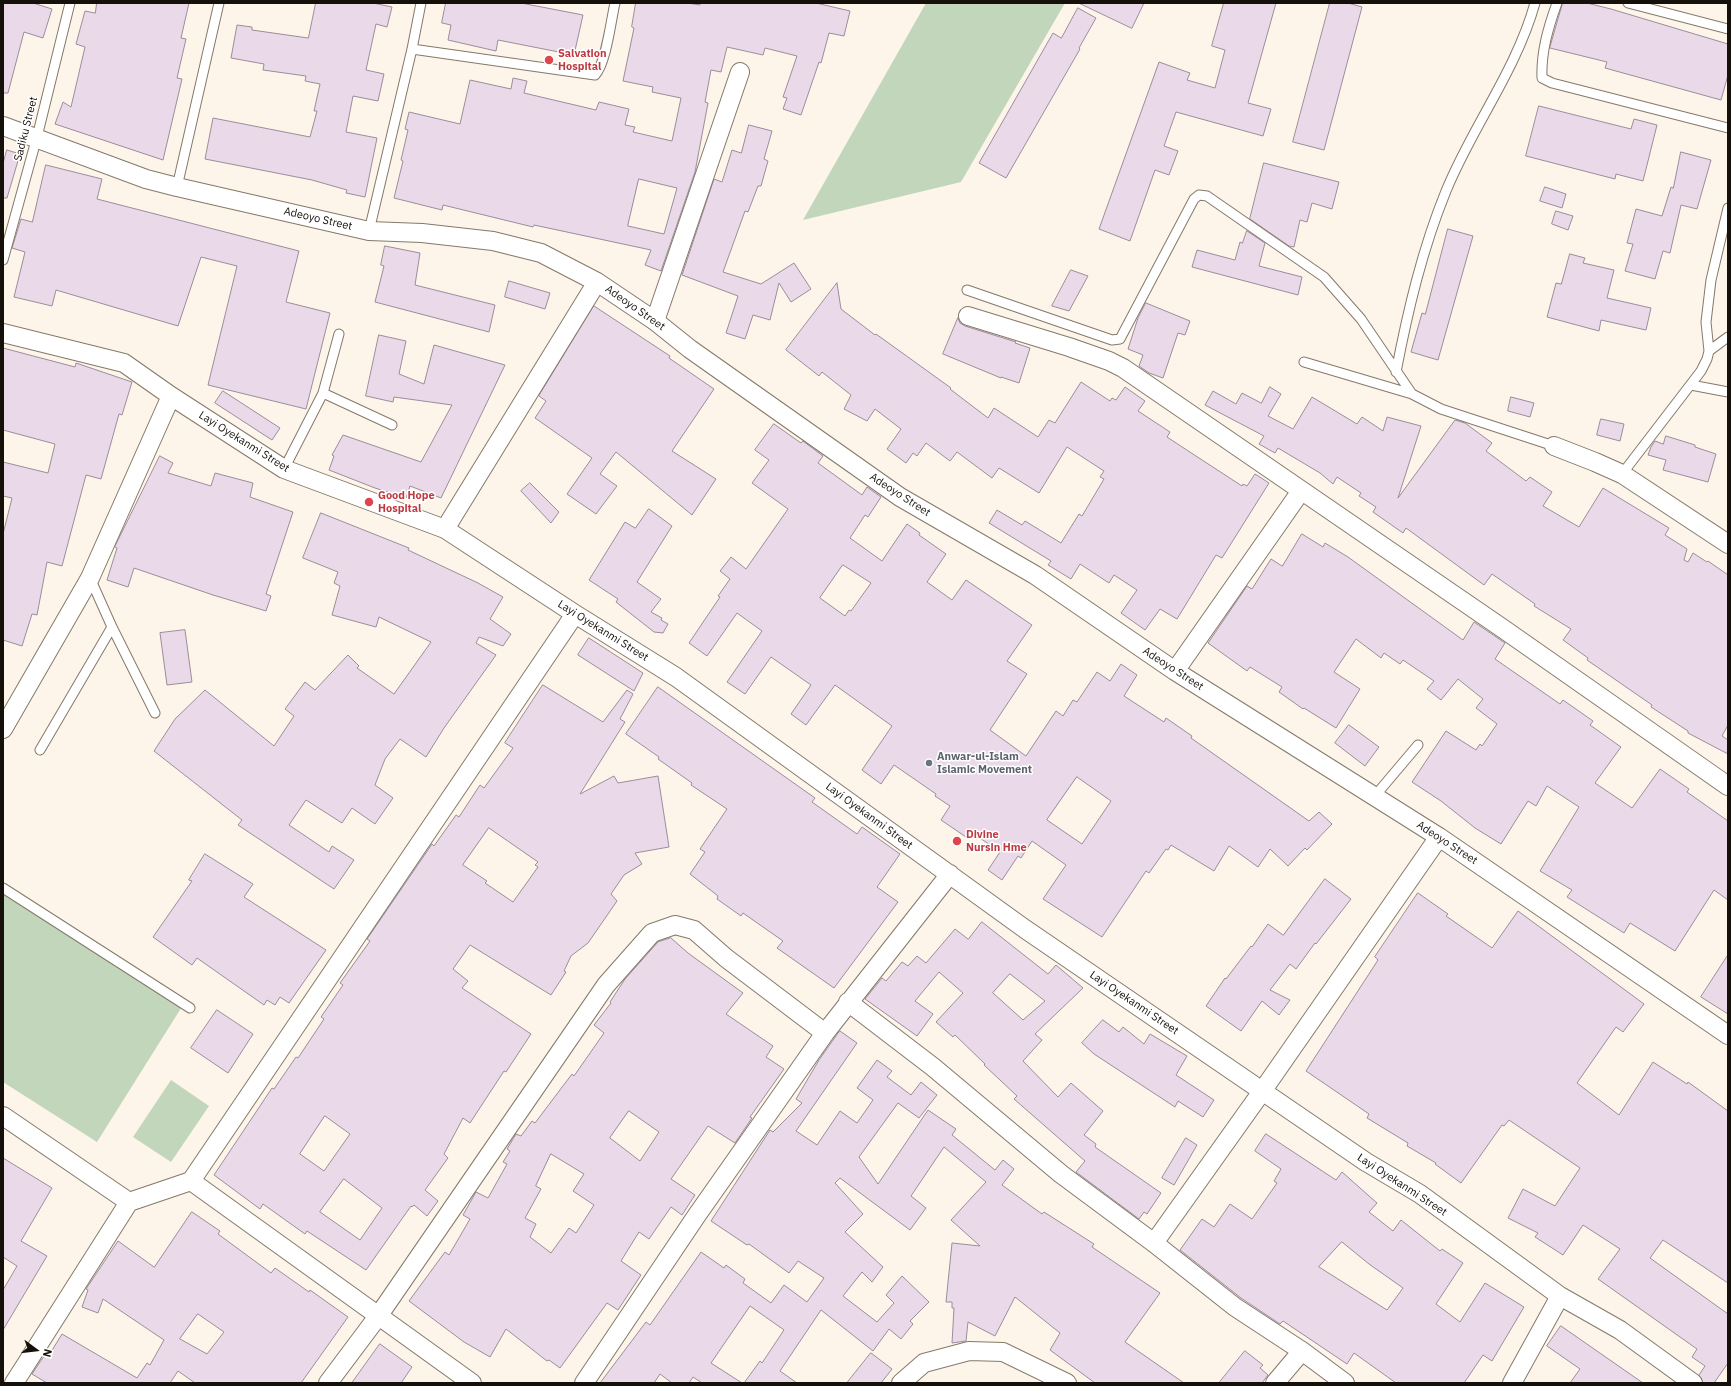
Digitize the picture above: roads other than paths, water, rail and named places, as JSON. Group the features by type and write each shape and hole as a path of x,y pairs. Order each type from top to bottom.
{"street":[{"path":"655,321 740,72"},
{"name":"Adeoyo Street","path":"3,126 37,137 146,179 369,231 422,233 493,242 541,253 597,282 655,321 690,349 900,497 1035,576 1175,671 1374,797 1439,836 1728,1036"},
{"path":"445,529 597,282"},
{"path":"968,316 1109,361 1123,368 1502,628 1728,786"},
{"name":"Layi Oyekanmi Street","path":"3,332 124,363 171,396 284,469 445,529 575,614 676,677 1025,928 1366,1162 1420,1194 1560,1296 1620,1330 1693,1383"},
{"path":"3,729 90,578 171,396"},
{"path":"1554,446 1622,474 1728,544"},
{"path":"1175,671 1301,491"},
{"path":"14,1383 129,1202 191,1181 575,614"},
{"path":"1154,1243 1263,1090 1439,836"},
{"path":"584,1383 697,1215 825,1033 950,874"},
{"path":"328,1383 379,1315 606,985 652,933 675,925 694,930 726,958 825,1033"},
{"path":"848,1002 933,1067 1061,1174 1154,1243 1235,1307 1302,1351 1345,1383"},
{"path":"3,1116 129,1202"},
{"path":"191,1181 472,1383"},
{"path":"1512,1383 1560,1296"},
{"path":"901,1383 924,1363 970,1351 1003,1352 1067,1383"},
{"path":"1275,1383 1302,1351"}],"lane":[{"name":"Sadiku Street","path":"3,260 37,137 70,3"},
{"path":"177,187 219,3"},
{"path":"369,231 412,49 421,3"},
{"path":"412,49 595,75 599,71 603,61 615,3"},
{"path":"1396,372 1413,290 1427,243 1446,190 1520,47 1535,3"},
{"path":"1557,3 1547,33 1542,65 1542,78 1552,83 1728,128"},
{"path":"1628,3 1728,28"},
{"path":"966,290 1112,340 1120,339 1194,199 1199,195 1207,196 1324,277 1361,319 1412,394"},
{"path":"1622,474 1691,385 1704,365 1709,351 1706,322 1711,280 1728,208"},
{"path":"284,469 323,393 339,334"},
{"path":"1709,351 1728,337"},
{"path":"1304,362 1412,394 1441,409 1554,446"},
{"path":"1691,385 1728,392"},
{"path":"323,393 392,425"},
{"path":"90,578 155,713"},
{"path":"40,750 112,626"},
{"path":"1374,797 1418,744"},
{"path":"3,888 190,1008"}],"place":[{"name":"Salvation Hospital","path":"549,60"},
{"name":"Good Hope Hospital","path":"369,502"},
{"name":"Anwar-ul-Islam Islamic Movement","path":"929,763"},
{"name":"Divine Nursin Hme","path":"957,841"}]}
